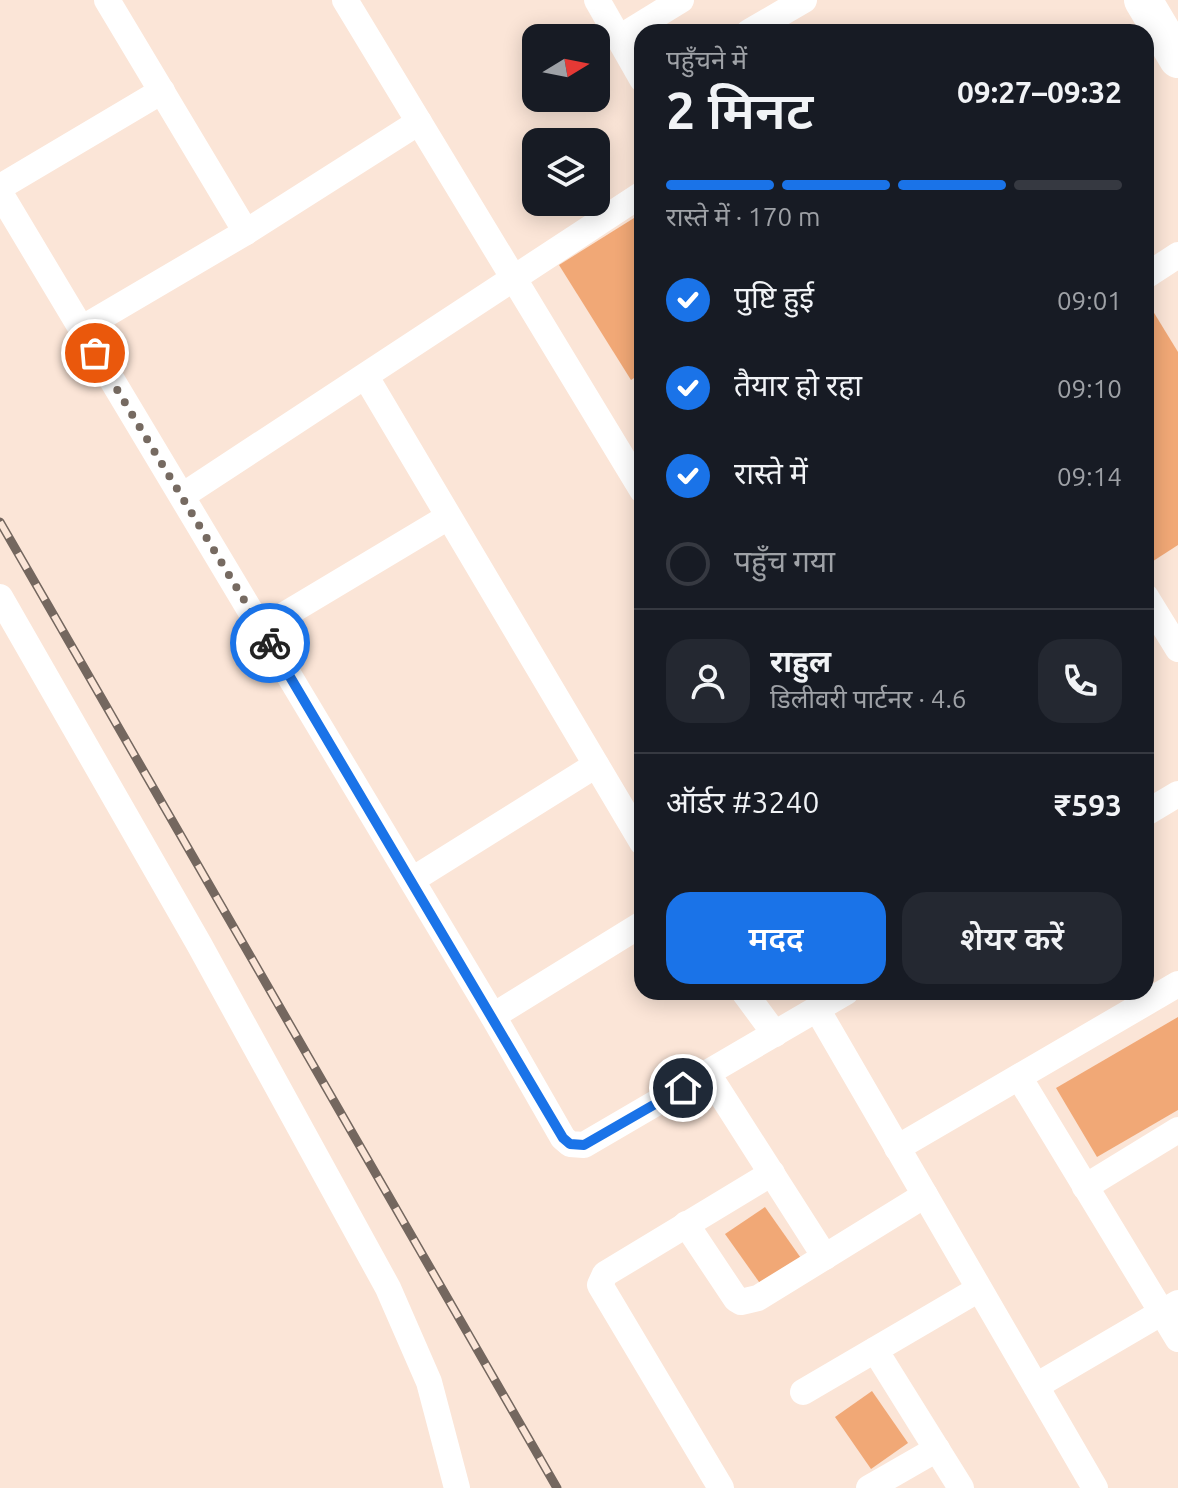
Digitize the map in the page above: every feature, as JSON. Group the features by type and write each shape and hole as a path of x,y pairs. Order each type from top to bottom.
{"street":[{"path":"107,0 246,232"},
{"path":"345,0 634,477"},
{"path":"597,0 634,65"},
{"path":"642,24 681,0"},
{"path":"765,24 804,0"},
{"path":"1143,0 1178,59"},
{"path":"619,38 634,29"},
{"path":"162,91 0,190 563,1138 576,1146 584,1145 832,1000"},
{"path":"81,329 246,232 419,122"},
{"path":"182,496 634,199"},
{"path":"1154,271 1178,255"},
{"path":"366,377 634,829"},
{"path":"261,629 448,517"},
{"path":"0,597 199,944 388,1288 429,1382 457,1488"},
{"path":"1154,610 1178,649"},
{"path":"412,880 596,765"},
{"path":"1154,808 1178,794"},
{"path":"493,1016 634,929"},
{"path":"1154,998 1178,984"},
{"path":"750,1000 775,1034"},
{"path":"897,1148 1151,1000"},
{"path":"817,1009 1036,1386 1090,1486"},
{"path":"708,1074 825,1257"},
{"path":"1019,1077 1085,1187 1170,1308 1178,1339"},
{"path":"1085,1187 1178,1130"},
{"path":"721,1488 600,1285 605,1274 772,1173"},
{"path":"686,1224 741,1302 758,1298 925,1195"},
{"path":"803,1392 979,1289"},
{"path":"1036,1386 1170,1308"},
{"path":"875,1350 961,1488"},
{"path":"869,1488 937,1449"}],"shaded area":[{"path":"634,218 634,378 631,380 559,265"},
{"path":"1154,313 1178,352 1178,545 1154,560"},
{"path":"1178,1017 1178,1110 1097,1157 1056,1088"},
{"path":"765,1207 803,1261 764,1289 725,1234"},
{"path":"872,1391 908,1443 871,1469 835,1417"}],"railway":[{"path":"0,522 557,1488"}],"way so far":[{"path":"95,353 270,643"}],"route":[{"path":"270,643 563,1138 570,1144 584,1145 683,1088"}]}
